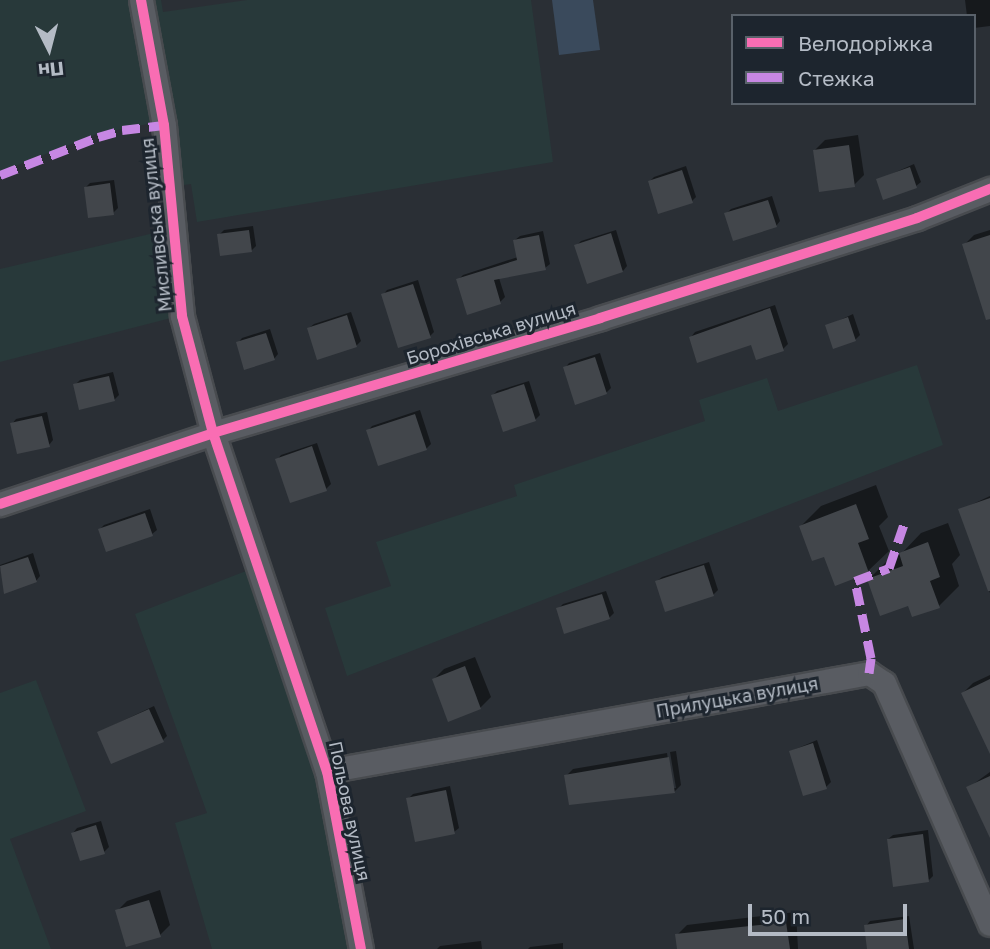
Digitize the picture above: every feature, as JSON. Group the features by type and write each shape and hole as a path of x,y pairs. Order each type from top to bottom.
{"street":[{"name":"Мисливська вулиця","path":"141,0 164,125 182,316 213,433 272,602"},
{"name":"Борохівська вулиця","path":"0,504 213,433 600,318 917,218 990,189"},
{"name":"Польова вулиця","path":"272,602 327,771 361,949"},
{"name":"Прилуцька вулиця","path":"327,771 869,673 884,683 990,925"}],"shaded area":[{"path":"0,0 134,0 153,123 97,134 0,172"},
{"path":"148,0 161,0 163,12 247,0 531,0 553,162 197,222 191,184 177,186"},
{"path":"167,230 175,317 0,362 0,269"},
{"path":"917,365 943,445 347,676 325,608 391,586 376,542 517,496 514,485 705,421 699,400 767,378 778,411"},
{"path":"246,571 319,789 349,949 212,949 175,823 207,813 135,614"},
{"path":"36,680 86,811 10,839 51,949 0,949 0,693"}],"water":[{"path":"552,0 593,0 600,50 559,55"}],"building":[{"path":"849,145 855,187 819,192 813,150"},
{"path":"910,167 917,188 883,200 876,179"},
{"path":"682,170 693,203 658,214 648,181"},
{"path":"110,183 114,215 88,218 84,187"},
{"path":"768,200 777,227 733,241 724,213"},
{"path":"249,230 252,252 220,256 217,234"},
{"path":"611,233 623,272 587,284 574,245"},
{"path":"539,235 546,270 494,280 501,304 467,315 456,279 517,260 513,240"},
{"path":"990,235 990,319 986,320 962,244"},
{"path":"413,284 431,338 398,348 381,294"},
{"path":"770,308 784,351 756,360 751,345 697,363 689,337"},
{"path":"347,315 357,347 317,360 307,328"},
{"path":"848,317 856,341 833,349 825,325"},
{"path":"266,333 275,360 244,370 236,342"},
{"path":"595,357 607,394 575,405 563,367"},
{"path":"109,376 115,401 79,410 73,384"},
{"path":"524,384 536,421 503,432 491,395"},
{"path":"415,414 427,450 378,466 366,430"},
{"path":"42,416 50,447 17,454 10,423"},
{"path":"312,446 327,491 290,503 275,459"},
{"path":"990,498 990,591 988,591 958,509"},
{"path":"856,504 869,539 858,543 869,573 835,586 824,557 812,561 799,526"},
{"path":"145,513 153,536 106,552 98,529"},
{"path":"928,542 940,577 930,581 940,608 912,617 908,606 880,616 867,579 903,566 899,553"},
{"path":"28,557 37,582 4,594 0,566"},
{"path":"704,565 714,596 665,612 655,581"},
{"path":"602,594 610,619 564,634 556,608"},
{"path":"465,666 481,709 448,722 432,679"},
{"path":"990,679 990,754 961,693"},
{"path":"149,709 164,742 111,764 97,732"},
{"path":"813,743 827,789 803,796 789,751"},
{"path":"669,757 675,793 569,805 564,775"},
{"path":"990,776 990,838 966,787"},
{"path":"446,790 455,834 415,842 406,798"},
{"path":"96,825 105,854 80,861 71,833"},
{"path":"923,834 929,882 893,887 887,839"},
{"path":"149,900 161,937 126,947 115,910"},
{"path":"905,919 909,949 867,949 864,925"},
{"path":"786,922 790,949 677,949 675,934"}],"marked path":[{"path":"0,175 98,137 122,130 164,125"},
{"path":"869,673 871,658 855,581 889,568 904,524"}],"cycle path":[{"path":"141,0 164,125 182,316 213,433 327,771 361,949"},
{"path":"0,504 213,433 600,318 917,218 990,189"}]}
